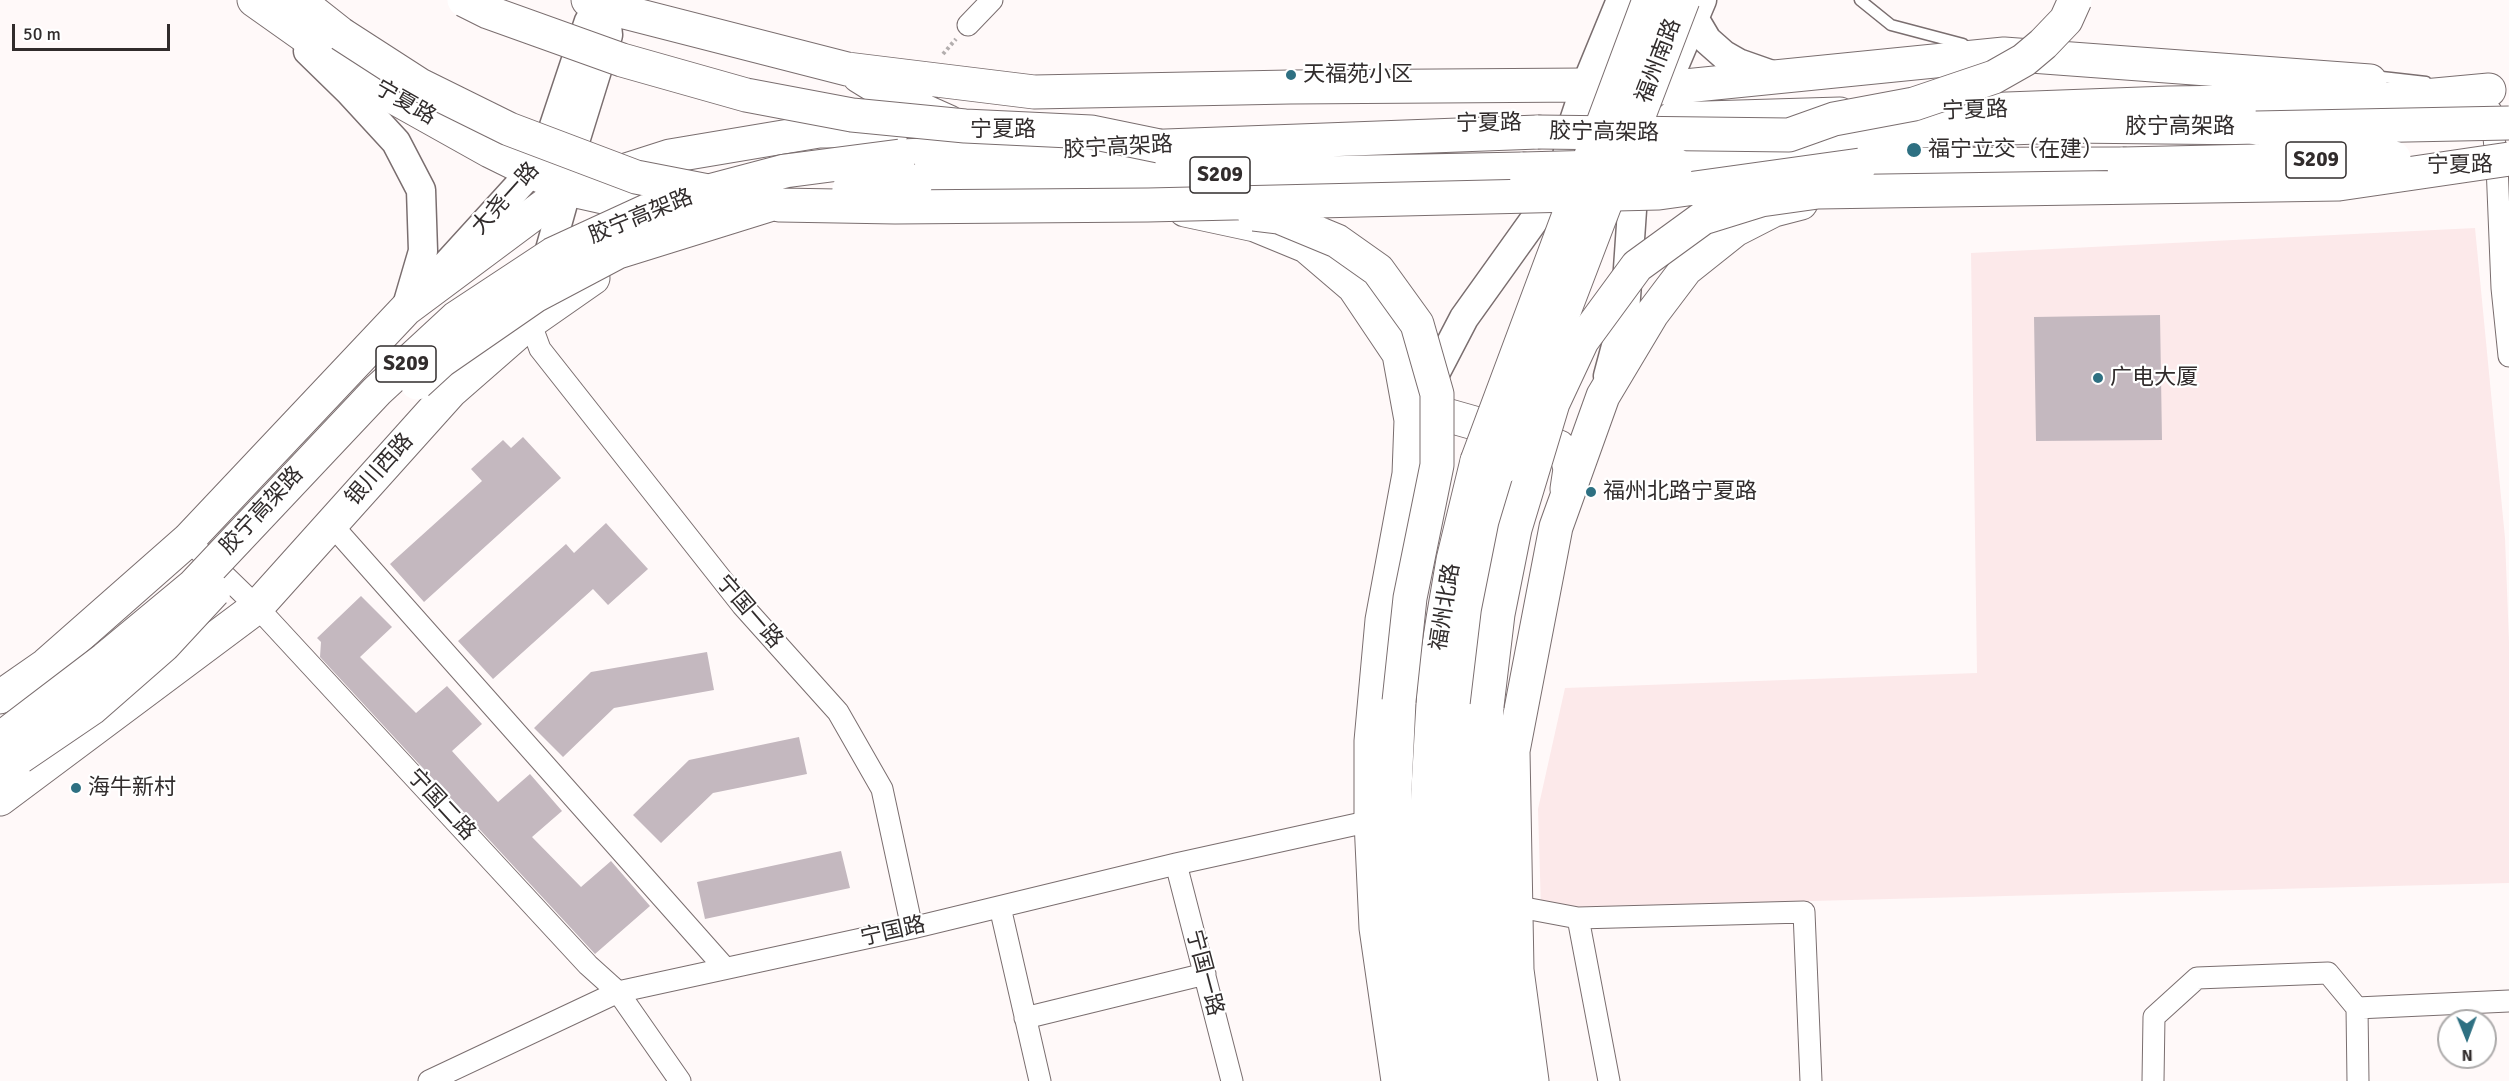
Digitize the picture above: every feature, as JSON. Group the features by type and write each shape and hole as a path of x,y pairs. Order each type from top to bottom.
{"main road":[{"path":"298,0 341,34 420,85 499,124 636,177 780,206 895,207 1562,181 1629,168 1908,175"},
{"path":"464,0 488,12 622,60 746,94 852,116 965,126 1091,132 1159,146"},
{"path":"1412,420 1464,318 1562,181 1574,122 1586,85 1622,0"},
{"name":"福州南路","path":"1590,153 1648,0"},
{"path":"1789,135 1834,119 1914,104 1994,77 2024,60 2043,44 2066,20 2075,0"},
{"path":"256,2 350,92 396,142 421,190 423,251 406,309"},
{"name":"宁夏路","path":"256,2 381,90 490,151 567,189 681,214 994,216 1194,213"},
{"name":"宁夏路","path":"602,2 847,69 1034,92 1586,85 1665,88 2004,54 2499,90"},
{"name":"大尧一路","path":"406,309 543,159 589,21 602,2"},
{"name":"大尧一路","path":"530,322 567,189 568,164 608,35 602,2"},
{"path":"1693,6 1707,40 1724,55 1738,63 1778,76"},
{"path":"1532,1081 1517,970 1514,906 1513,751 1556,527 1603,396 1625,312 1629,168 1654,119 1693,6"},
{"name":"福州南路","path":"1629,168 1693,6"},
{"path":"847,69 894,97 967,130"},
{"name":"宁夏路","path":"567,189 670,156 819,131 1252,129 1574,122 2168,103 2382,100 2499,90"},
{"name":"胶宁高架路","path":"6,750 105,659 193,586 369,399 456,318 553,254 664,203 785,171 900,156 1062,152 1159,146 1538,132 1789,135 2068,126 2256,128 2509,123"},
{"name":"福州北路","path":"1485,1081 1472,1009 1460,919 1456,785 1461,679 1468,624 1480,566 1491,464 1590,153"},
{"path":"1509,1081 1490,959 1485,856 1484,778 1487,706 1498,614 1515,528 1553,403 1582,341 1637,266 1703,218 1761,200 1818,192 2338,184 2506,161"},
{"name":"胶宁高架路","path":"6,750 92,708 164,645 369,427 441,361 535,296 618,252 803,194 917,181 1676,165 2506,161"},
{"name":"宁夏路","path":"1908,175 2506,161"},
{"name":"胶宁高架路","path":"1141,198 1509,197 1659,193 1860,165"},
{"name":"福州北路","path":"1455,1081 1442,1015 1432,940 1428,870 1428,788 1434,682 1453,560 1491,464 1629,168"},
{"path":"1603,396 1652,314 1686,269 1736,230 1774,210 1908,175"},
{"path":"0,697 46,665 188,540 406,309 567,189"},
{"path":"1141,198 1194,213 1255,225 1306,246 1354,287 1400,354 1412,420 1409,474 1382,620 1371,741 1371,821 1376,927 1398,1081"},
{"path":"1069,215 1141,198 1279,217 1337,241 1378,270 1418,324 1437,394 1437,465 1410,598 1399,701 1395,789 1402,951 1425,1081"},
{"name":"宁夏路","path":"799,213 890,199 1141,198"},
{"name":"银川西路","path":"0,799 257,607 451,391 530,322 589,280 650,254 707,232 799,213"},
{"path":"1412,420 1419,413 1446,415 1559,447 1567,457 1570,469 1564,504"}],"street":[{"path":"968,25 992,0"},
{"path":"2499,90 2506,161 2506,287 2509,356"},
{"name":"宁国一路","path":"530,322 540,349 742,606 838,712 882,789 912,928"},
{"path":"332,524 724,968"},
{"name":"宁国二路","path":"188,540 257,607 588,965 618,992 680,1081"},
{"name":"宁国路","path":"429,1081 618,992 912,928 1176,864 1371,821"},
{"name":"宁国一路","path":"1176,864 1232,1081"},
{"path":"1514,906 1578,918 1804,912 1811,1081"},
{"path":"1000,907 1040,1081"},
{"path":"1578,918 1609,1081"},
{"path":"2153,1081 2154,1017 2197,978 2328,973 2357,1008 2358,1081"},
{"path":"1025,1018 1204,974"},
{"path":"2357,1008 2509,1001"}],"lane":[{"path":"1860,0 1891,26 1955,44 2160,54"},
{"path":"2241,60 2499,90"}],"shaded area":[{"path":"2475,228 2505,538 2509,642 2509,883 1541,908 1538,809 1565,688 1977,673 1971,253"}],"building":[{"name":"广电大厦","path":"2160,315 2162,440 2036,441 2034,317"},
{"path":"523,437 561,478 424,602 390,564 482,481 471,469 503,440 511,448"},
{"path":"606,523 648,569 608,605 593,589 493,679 458,641 566,544 574,553"},
{"path":"361,596 392,627 360,657 416,713 447,686 482,724 452,751 498,802 530,774 562,811 532,837 581,887 611,861 650,906 595,954 320,657 321,642 317,638"},
{"path":"707,652 714,690 614,708 563,757 534,728 591,672"},
{"path":"799,737 807,774 713,793 661,843 633,815 689,760"},
{"path":"841,851 850,888 705,919 697,882"}],"place":[{"name":"天福苑小区","path":"1291,75"},
{"name":"福宁立交（在建）","path":"1914,150"},
{"name":"广电大厦","path":"2098,378"},
{"name":"福州北路宁夏路","path":"1591,492"},
{"name":"海牛新村","path":"76,788"}]}
